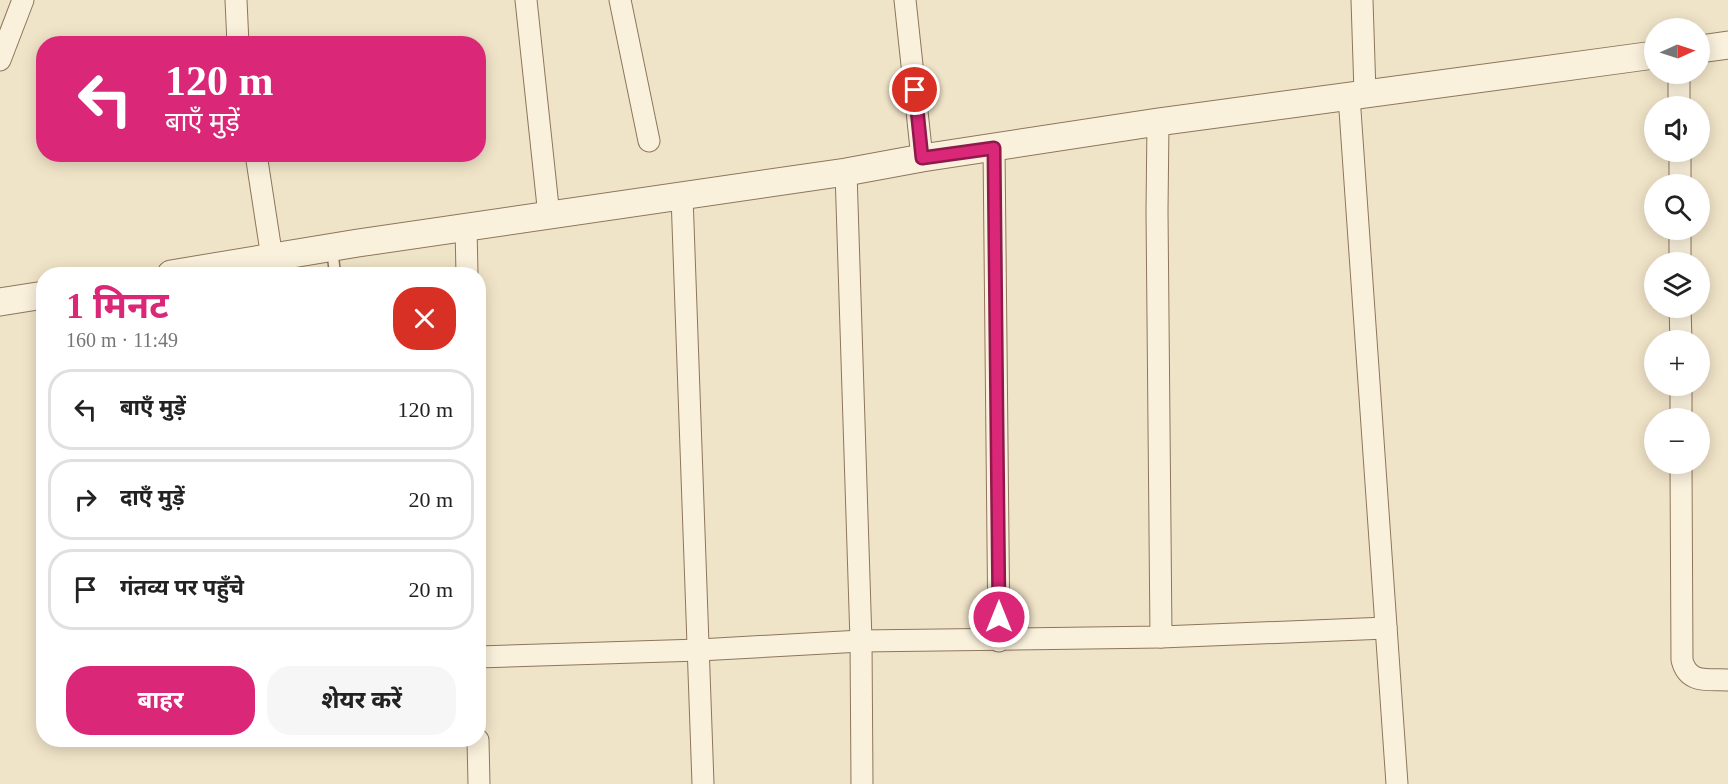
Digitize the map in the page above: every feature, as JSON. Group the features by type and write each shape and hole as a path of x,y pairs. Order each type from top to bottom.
{"street":[{"path":"0,60 23,0"},
{"path":"236,0 238,36"},
{"path":"525,0 549,216"},
{"path":"620,0 649,141"},
{"path":"905,0 922,158"},
{"path":"1362,0 1357,94 1386,628 1397,784"},
{"path":"1710,48 1728,45"},
{"path":"215,267 332,247 846,172 1158,122 1644,56"},
{"path":"1158,122 1161,637"},
{"path":"994,148 999,641"},
{"path":"257,162 272,258"},
{"path":"846,172 861,641 862,784"},
{"path":"682,196 703,784"},
{"path":"466,227 467,267"},
{"path":"0,302 36,296"},
{"path":"1681,474 1682,660 1685,671 1692,677 1728,680"},
{"path":"486,657 699,650 861,641 999,641 1161,637 1386,628"},
{"path":"478,747 479,784"}],"lane":[{"path":"332,247 334,267"}],"route":[{"path":"915,90 922,158 994,148 999,617"}]}
